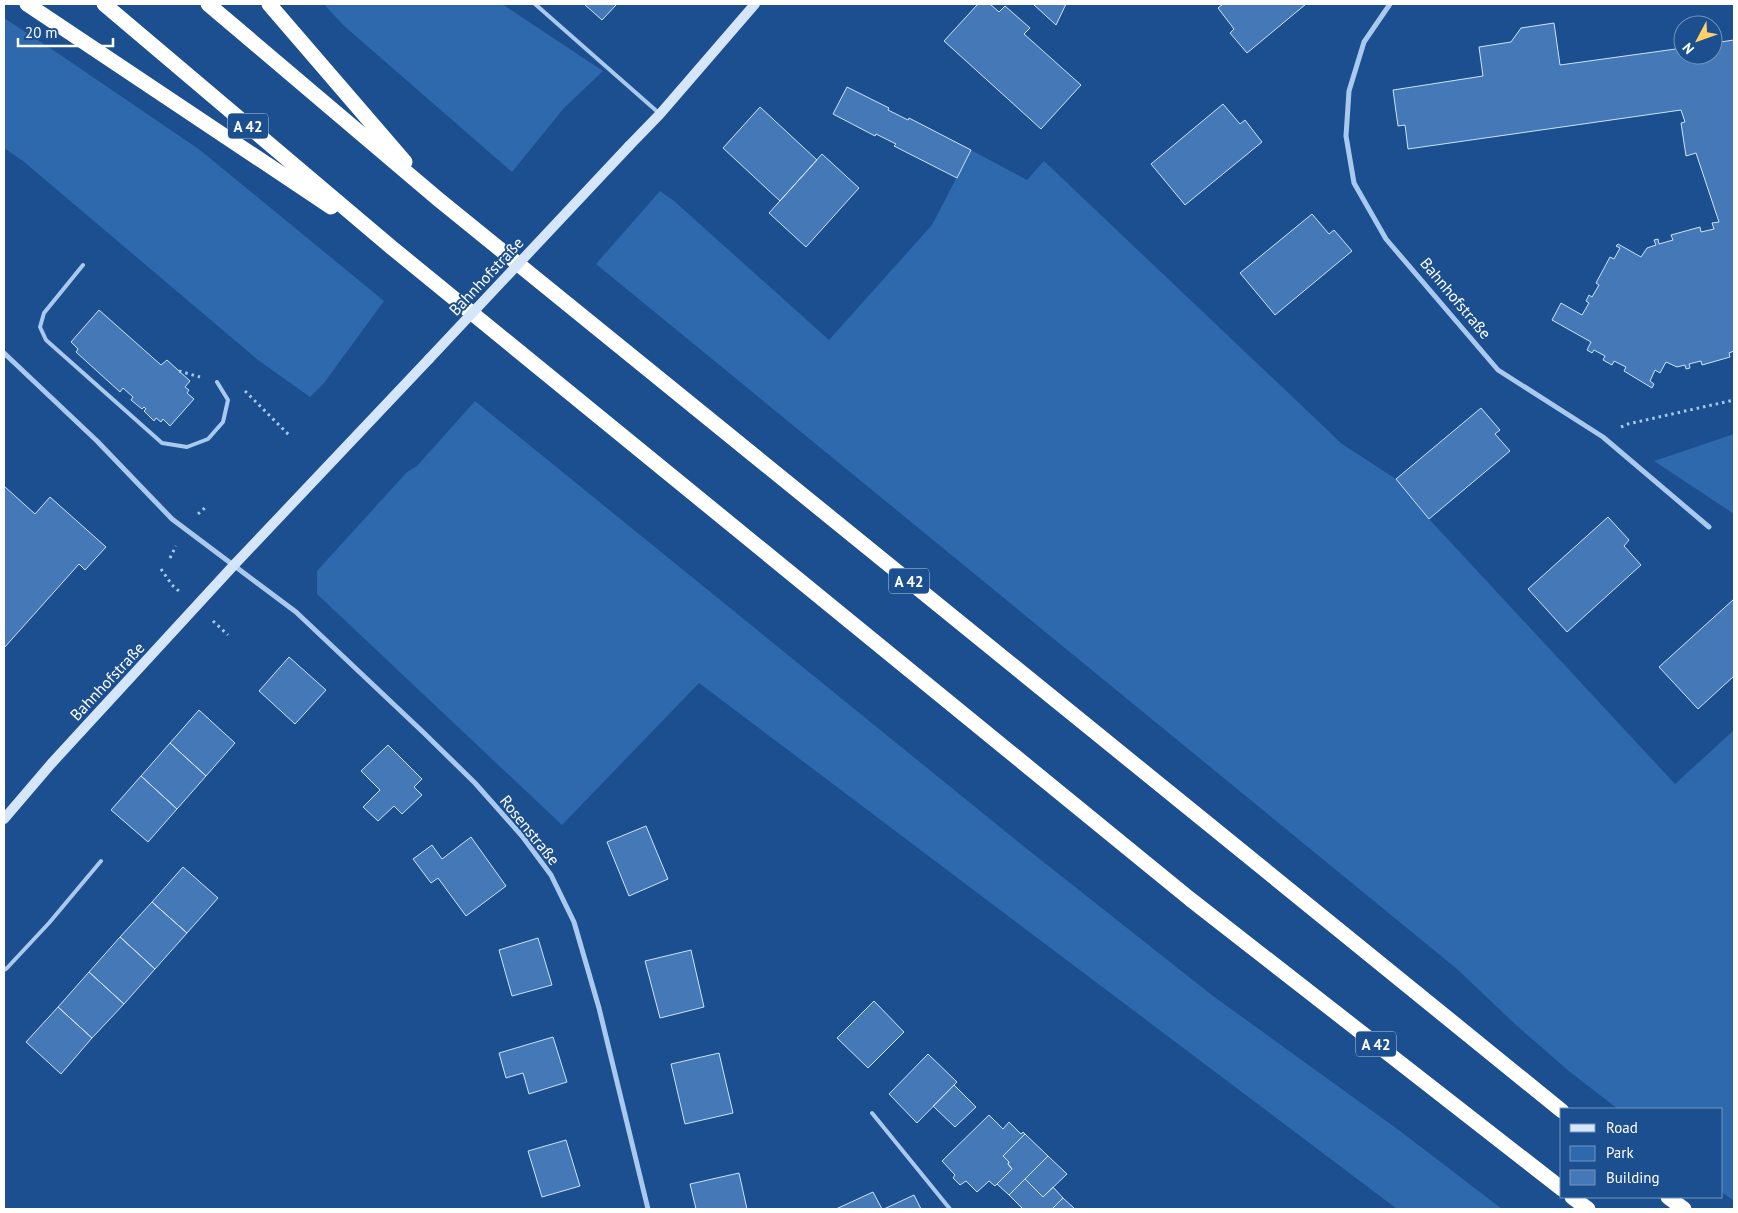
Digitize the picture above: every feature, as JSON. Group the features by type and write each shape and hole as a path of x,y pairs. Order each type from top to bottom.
{"highway":[{"path":"27,4 391,248"},
{"name":"A 42","path":"104,4 391,248 1190,899 1560,1187"},
{"name":"A 42","path":"208,4 438,199 1560,1109"},
{"path":"269,4 438,199"},
{"path":"1573,1198 1588,1209"},
{"path":"1669,1198 1684,1209"}],"main road":[{"name":"Bahnhofstraße","path":"4,819 57,757 234,565 660,114 755,4"}],"street":[{"name":"Bahnhofstraße","path":"1390,4 1364,42 1349,91 1346,136 1354,183 1386,239 1498,370 1603,436 1709,527"},
{"path":"4,353 97,441 172,519 234,565"},
{"name":"Rosenstraße","path":"234,565 296,612 424,733 475,783 522,836 551,875 574,922 599,1008 648,1209"}],"lane":[{"path":"535,4 660,114"},
{"path":"83,265 44,314 40,327 46,340 162,443 187,447 208,439 223,422 228,400 217,382"},
{"path":"4,970 49,923 101,861"},
{"path":"872,1113 950,1209"}],"path":[{"path":"1603,436 1628,424 1734,400"}],"green space":[{"path":"324,4 502,4 603,71 564,108 512,172 343,25"},
{"path":"4,18 200,150 384,301 324,383 310,397 258,360 23,161 4,148"},
{"path":"971,150 1027,180 1044,161 1342,444 1396,479 1429,519 1675,784 1734,730 1734,1201 1723,1193 1723,1108 1617,1108 1570,1072 1516,1025 1457,969 596,264 660,191 673,200 829,340 932,225"},
{"path":"475,401 1022,845 1213,996 1400,1131 1502,1209 1397,1209 699,683 562,825 317,594 317,571 407,472 417,466"},
{"path":"1734,434 1734,514 1654,461"}],"building":[{"path":"584,4 617,4 602,20"},
{"path":"978,4 990,4 999,12 1005,6 1030,28 1024,34 1081,85 1041,129 944,41"},
{"path":"1033,4 1066,4 1056,25"},
{"path":"1223,4 1306,4 1247,53 1230,33 1234,29 1218,8"},
{"path":"1554,23 1560,65 1673,49 1673,65 1723,65 1723,42 1734,40 1734,351 1729,353 1730,357 1702,365 1701,361 1689,364 1690,368 1686,369 1685,365 1677,367 1666,362 1660,373 1655,370 1650,381 1654,384 1652,388 1624,371 1626,367 1614,361 1612,365 1603,360 1605,356 1594,350 1592,353 1587,350 1591,342 1552,320 1561,303 1582,315 1589,303 1586,301 1589,295 1592,297 1599,285 1596,283 1610,257 1614,259 1620,248 1616,246 1618,244 1641,257 1647,248 1656,245 1654,240 1658,239 1659,244 1673,240 1671,235 1700,227 1701,232 1714,229 1712,223 1719,222 1696,153 1686,156 1681,123 1685,122 1681,110 1408,149 1405,125 1398,126 1393,90 1483,76 1479,47 1511,42 1521,28"},
{"path":"847,87 889,108 888,110 908,120 909,118 971,150 957,178 894,146 896,144 876,134 875,136 833,114"},
{"path":"1223,104 1240,124 1245,120 1262,142 1185,205 1151,164"},
{"path":"760,107 817,160 780,201 723,148"},
{"path":"822,154 859,188 806,247 769,213"},
{"path":"1312,214 1329,234 1334,230 1352,251 1275,315 1240,273"},
{"path":"99,310 161,365 167,360 190,381 185,387 189,390 187,393 194,399 170,426 163,419 161,422 156,418 154,421 144,411 146,409 144,407 142,409 131,400 133,397 123,388 120,392 76,352 78,349 71,342"},
{"path":"1481,408 1500,430 1495,434 1510,451 1429,519 1396,479"},
{"path":"4,486 35,514 50,497 106,547 85,570 79,564 4,648"},
{"path":"1608,517 1629,540 1624,546 1641,565 1567,632 1528,589"},
{"path":"1734,599 1734,676 1698,709 1659,667"},
{"path":"289,657 326,690 295,724 259,691"},
{"path":"199,710 235,743 206,776 170,743"},
{"path":"170,743 206,776 177,809 141,776"},
{"path":"388,745 422,779 414,787 422,795 402,814 394,806 378,821 363,807 380,790 361,771"},
{"path":"141,776 177,809 148,842 111,810"},
{"path":"646,826 668,879 629,896 607,842"},
{"path":"471,837 506,886 466,916 438,878 431,883 413,859 432,845 442,859"},
{"path":"183,867 218,898 187,933 152,902"},
{"path":"152,902 187,933 155,969 120,937"},
{"path":"120,937 155,969 124,1004 89,972"},
{"path":"538,938 552,985 512,996 499,950"},
{"path":"691,950 704,1007 660,1018 645,961"},
{"path":"89,972 124,1004 92,1038 58,1007"},
{"path":"874,1001 904,1032 868,1068 837,1038"},
{"path":"58,1007 92,1038 61,1074 26,1042"},
{"path":"553,1037 567,1082 529,1094 523,1073 506,1078 499,1053"},
{"path":"719,1053 733,1113 685,1124 671,1064"},
{"path":"928,1054 957,1082 917,1123 889,1094"},
{"path":"954,1085 976,1107 955,1127 933,1106"},
{"path":"989,1115 1003,1129 1009,1122 1021,1134 1023,1132 1025,1134 1003,1156 1009,1162 1008,1164 1012,1169 995,1186 989,1181 977,1192 966,1181 960,1185 953,1178 955,1175 942,1161"},
{"path":"1025,1134 1048,1156 1009,1195 997,1184 1012,1169 1008,1164 1009,1162 1003,1156"},
{"path":"566,1140 580,1186 542,1197 528,1151"},
{"path":"1048,1156 1067,1174 1043,1197 1025,1179"},
{"path":"739,1173 747,1209 696,1209 690,1184"},
{"path":"1025,1179 1043,1197 1053,1187 1063,1198 1052,1209 1023,1209 1009,1195"},
{"path":"873,1192 882,1209 836,1209"},
{"path":"914,1195 921,1209 884,1209"},
{"path":"1063,1198 1075,1209 1052,1209"}]}
